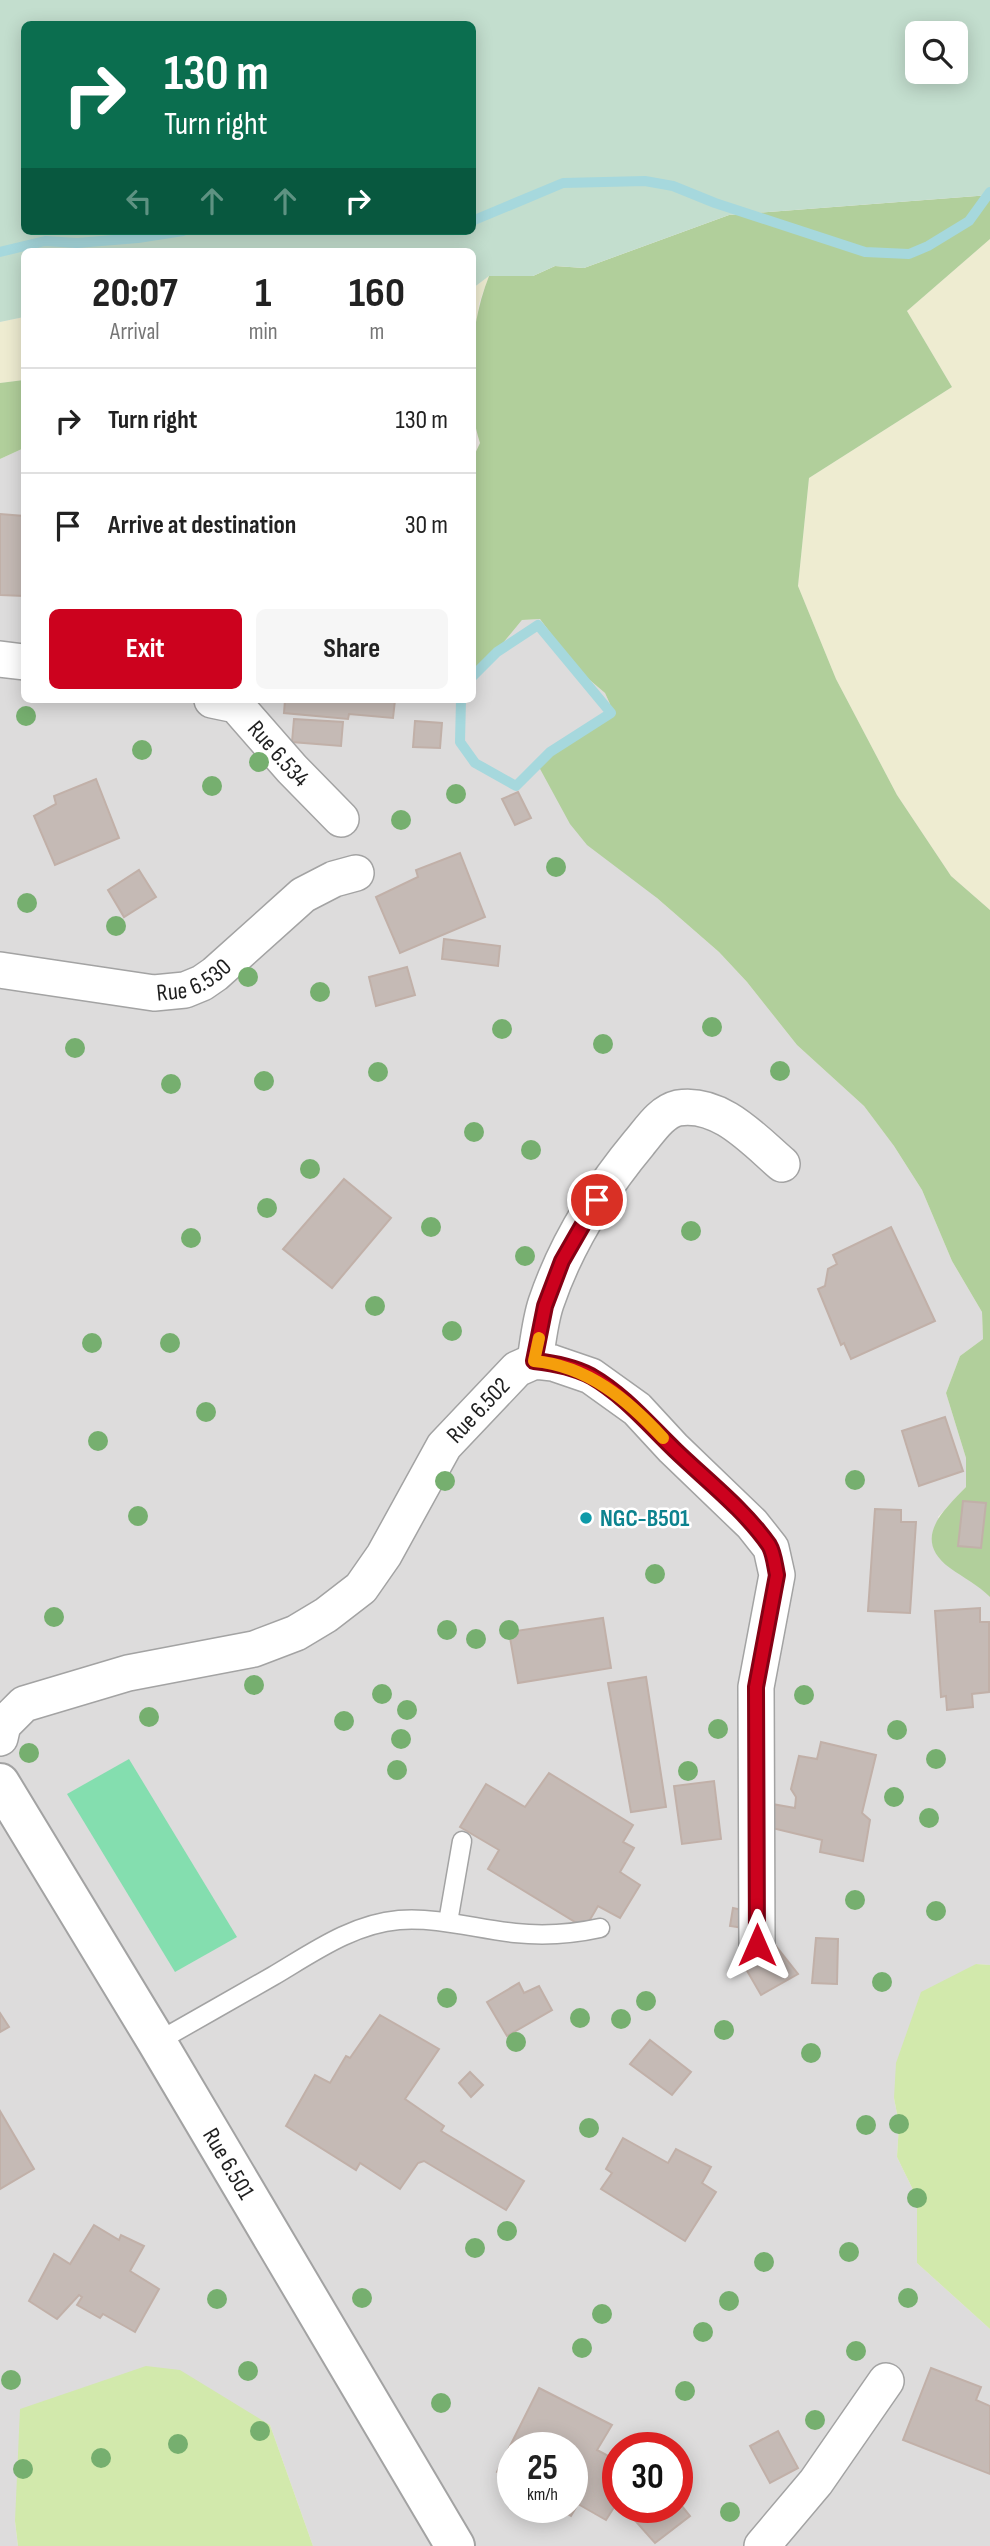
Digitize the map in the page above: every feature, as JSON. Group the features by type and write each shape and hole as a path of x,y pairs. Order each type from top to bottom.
{"street":[{"path":"0,659 21,662"},
{"name":"Rue 6.534","path":"226,703 236,705 292,769 341,819"},
{"name":"Rue 6.530","path":"0,970 154,993 185,990 215,974 303,895 334,879 356,873"},
{"path":"534,1361 545,1306 562,1261 609,1180 662,1116 676,1108 715,1113 733,1122 782,1164"},
{"name":"Rue 6.502","path":"0,1738 3,1725 24,1704 128,1673 254,1649 296,1633 326,1615 361,1588 384,1555 444,1446 517,1369 534,1361 553,1363 590,1376 637,1409 673,1448 752,1524 771,1548 777,1575 756,1687 757,1945"},
{"name":"Rue 6.501","path":"0,1783 157,2042 455,2546"},
{"path":"762,2546 816,2482 886,2381"}],"lane":[{"path":"448,1922 462,1841"},
{"path":"157,2042 354,1931 377,1923 401,1920 448,1922 517,1933 565,1934 600,1928"}],"shaded area":[{"path":"990,239 990,910 951,876 897,795 836,679 798,586 809,478 952,387 907,311"},
{"path":"489,276 479,303 476,328 476,286"},
{"path":"21,318 21,380 0,383 0,322"},
{"path":"21,449 21,703 476,703 476,667 493,655 522,620 540,619 578,670 605,693 610,704 605,714 552,749 657,898 719,952 747,982 797,1045 864,1106 922,1190 952,1261 982,1312 983,1339 960,1356 946,1393 966,1458 966,1487 938,1517 990,1597 990,1965 976,1964 894,2098 899,2124 897,2157 917,2198 917,2263 990,2329 990,2546 313,2546 270,2425 15,2521 18,2546 0,2546 0,459"}],"green space":[{"path":"0,0 990,0 990,195 729,215 584,268 555,266 533,276 489,276 476,286 476,248 21,248 21,318 0,322"},
{"path":"990,195 990,239 907,311 952,387 809,478 798,586 836,679 897,795 951,876 990,910 990,1597 950,1568 933,1546 935,1526 948,1506 966,1487 966,1458 946,1393 960,1356 983,1339 982,1312 952,1261 922,1190 864,1106 797,1045 747,982 719,952 657,898 587,845 570,824 539,767 552,750 605,714 610,704 605,693 578,670 540,619 522,620 493,655 476,667 476,452 480,443 476,427 476,322 489,276 533,276 555,266 584,268 729,215"},
{"path":"21,380 21,449 0,459 0,383"},
{"path":"129,1759 237,1937 175,1972 67,1794"},
{"path":"976,1964 990,1965 990,2329 917,2263 917,2198 897,2157 899,2124 894,2098 896,2063 921,1992"},
{"path":"146,2366 180,2370 270,2425 313,2546 18,2546 15,2521 20,2409"}],"building":[{"path":"0,514 21,516 21,596 0,595"},
{"path":"285,703 395,703 393,718 349,714 348,719 284,713"},
{"path":"294,719 343,722 341,746 292,742"},
{"path":"415,721 442,723 440,748 413,747"},
{"path":"96,779 119,838 55,865 34,816 56,804 54,796"},
{"path":"518,792 531,818 515,825 502,799"},
{"path":"460,853 485,917 400,953 376,897 418,877 416,870"},
{"path":"139,870 156,897 124,917 108,890"},
{"path":"444,939 500,946 498,966 442,959"},
{"path":"407,967 415,995 376,1006 369,977"},
{"path":"344,1179 391,1218 332,1288 283,1249"},
{"path":"891,1227 935,1321 851,1359 844,1343 841,1345 818,1289 825,1286 828,1269 837,1264 833,1255"},
{"path":"945,1417 963,1471 919,1486 902,1431"},
{"path":"963,1501 986,1503 981,1548 958,1546"},
{"path":"875,1509 901,1510 901,1522 916,1522 910,1613 868,1611"},
{"path":"980,1608 980,1622 989,1622 989,1692 972,1694 973,1707 947,1710 946,1696 941,1697 935,1611"},
{"path":"603,1618 611,1668 518,1683 509,1632"},
{"path":"646,1677 666,1807 631,1812 608,1683"},
{"path":"821,1742 876,1755 862,1813 870,1820 863,1861 820,1852 822,1840 768,1827 772,1804 795,1808 796,1797 791,1789 799,1756 817,1759"},
{"path":"549,1773 633,1825 623,1842 634,1848 620,1872 640,1885 620,1918 598,1906 585,1928 488,1869 499,1850 460,1827 486,1784 525,1807"},
{"path":"714,1781 721,1839 682,1844 674,1786"},
{"path":"733,1908 747,1911 744,1928 730,1926"},
{"path":"816,1938 838,1939 837,1984 812,1983"},
{"path":"772,1941 798,1974 761,1995 742,1962"},
{"path":"519,1983 524,1993 539,1986 552,2010 507,2036 487,2002"},
{"path":"0,2013 9,2027 0,2032"},
{"path":"380,2015 439,2049 405,2099 444,2126 441,2131 524,2181 506,2210 424,2161 418,2163 400,2189 360,2163 356,2170 286,2126 315,2075 330,2083 346,2056 350,2058"},
{"path":"650,2040 691,2072 672,2095 630,2064"},
{"path":"470,2072 483,2085 471,2097 459,2083"},
{"path":"0,2111 34,2169 0,2189"},
{"path":"623,2138 668,2163 676,2149 711,2167 702,2183 716,2192 685,2241 601,2189 612,2173 606,2169"},
{"path":"94,2225 119,2240 121,2235 144,2246 130,2271 159,2289 135,2332 103,2314 100,2318 77,2305 82,2297 79,2295 57,2319 29,2301 54,2254 70,2264"},
{"path":"931,2368 981,2387 976,2400 990,2406 990,2474 903,2440"},
{"path":"539,2388 612,2425 608,2432 602,2432 602,2442 597,2450 602,2453 602,2518 588,2510 588,2432 517,2432"},
{"path":"778,2431 798,2468 770,2483 750,2446"},
{"path":"637,2523 681,2523 655,2543"}],"waterway":[{"path":"476,219 563,183 645,181 673,186 715,203 865,252 909,254 928,246 969,221 990,192"},
{"path":"0,252 45,241 77,243 157,235"},
{"path":"461,703 460,742 475,763 516,786 550,752 611,713 538,625 497,652 476,673"}],"slow traffic":[{"path":"539,1338 534,1361 553,1363 590,1376 637,1409 663,1438"}],"place":[{"name":"NGC-B501","path":"586,1518"}],"route":[{"path":"597,1200 562,1261 545,1306 534,1361 553,1363 590,1376 637,1409 673,1448 752,1524 771,1548 777,1575 762,1642 756,1687 757,1945"}]}
